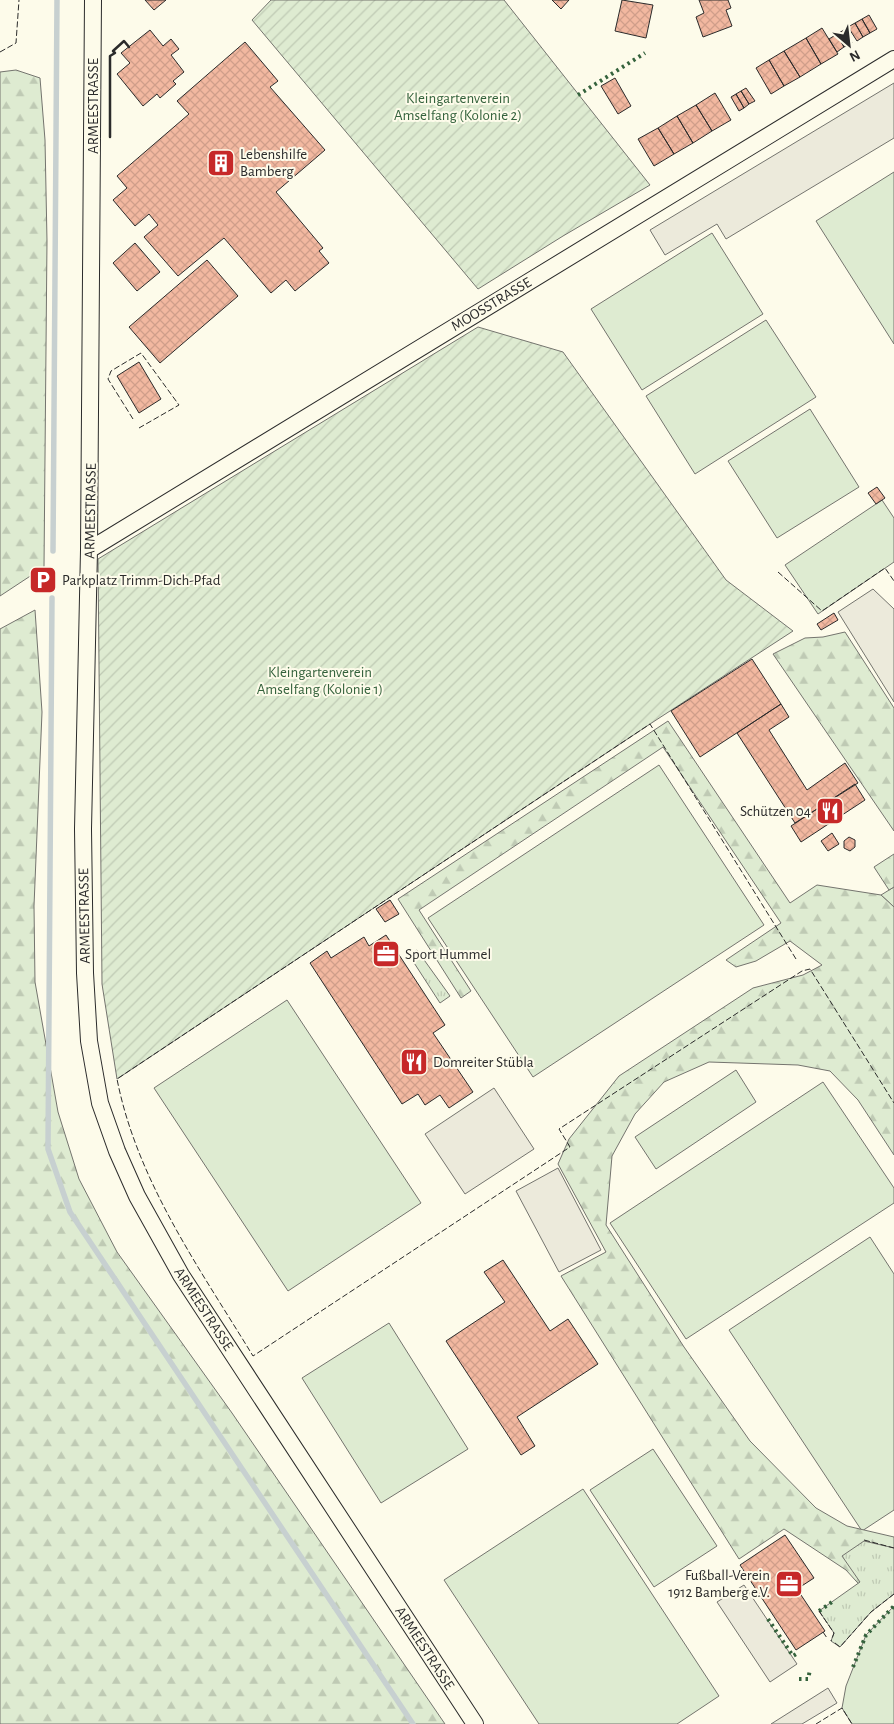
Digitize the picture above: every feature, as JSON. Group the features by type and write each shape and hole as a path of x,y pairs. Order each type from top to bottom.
{"street":[{"name":"ARMEESTRASSE","path":"93,0 89,550 83,829 85,973 89,1041 100,1103 117,1151 137,1196 181,1274 475,1724"},
{"name":"MOOSSTRASSE","path":"89,550 894,59"}],"green space":[{"name":"Kleingartenverein Amselfang (Kolonie 2)","path":"271,0 504,0 650,185 478,289 252,20"},
{"path":"16,70 40,78 45,140 47,241 44,567 0,596 0,72"},
{"path":"894,172 894,344 816,221"},
{"path":"712,233 763,314 642,390 591,309"},
{"path":"766,320 816,397 695,474 646,396"},
{"name":"Kleingartenverein Amselfang (Kolonie 1)","path":"478,327 563,352 726,580 793,631 117,1079 102,984 98,559"},
{"path":"810,409 859,487 777,538 728,461"},
{"path":"882,500 894,518 894,562 818,614 785,565"},
{"path":"35,610 42,712 34,906 35,982 58,1112 79,1179 117,1252 232,1413 445,1724 0,1724 0,629"},
{"path":"845,632 894,708 894,831 773,654 805,638 823,637"},
{"path":"668,721 790,903 817,885 881,895 894,907 894,1155 858,1100 830,1071 798,1065 709,1062 664,1082 635,1114 612,1156 606,1225 684,1347 750,1441 816,1508 847,1526 894,1537 894,1590 876,1603 846,1570 784,1529 739,1559 561,1276 606,1252 558,1164 569,1139 619,1076 753,988 803,975 822,965 790,941 756,961 736,967 726,960 781,923 663,747 419,910 471,991 461,998 398,899"},
{"path":"659,765 764,925 533,1077 428,918"},
{"path":"894,854 894,887 889,890 874,867"},
{"path":"894,887 894,907 881,895"},
{"path":"417,950 450,996 440,1003 409,955"},
{"path":"287,1000 421,1203 288,1291 154,1088"},
{"path":"736,1070 756,1102 656,1169 635,1137"},
{"path":"823,1082 894,1188 894,1203 686,1339 610,1223"},
{"path":"870,1237 894,1274 894,1510 862,1531 729,1330"},
{"path":"389,1323 468,1449 381,1503 302,1378"},
{"path":"653,1449 717,1546 654,1587 590,1490"},
{"path":"583,1489 719,1696 677,1724 539,1724 444,1580"},
{"path":"864,1541 894,1548 894,1594 871,1612 840,1647 831,1641 834,1633 819,1611 860,1582 842,1556"},
{"path":"894,1606 894,1724 852,1724 842,1708 846,1686 866,1635"}],"shaded area":[{"path":"894,83 894,138 726,239 717,224 665,255 650,230"},
{"path":"873,589 894,609 894,702 838,612"},
{"path":"494,1088 534,1149 465,1194 425,1134"},
{"path":"558,1168 601,1250 559,1272 516,1191"},
{"path":"744,1585 797,1664 770,1682 717,1602"},
{"path":"828,1688 837,1703 802,1724 771,1724"}],"building":[{"path":"145,0 166,0 154,10"},
{"path":"552,0 569,0 561,9"},
{"path":"622,0 653,5 646,38 615,31"},
{"path":"699,0 728,0 731,8 726,10 732,26 703,37 696,17 704,13"},
{"path":"869,15 877,29 870,33 862,19"},
{"path":"862,19 870,33 863,37 855,23"},
{"path":"855,23 863,37 857,41 848,27"},
{"path":"822,28 838,54 821,64 806,38"},
{"path":"150,30 163,46 171,39 179,49 171,55 184,72 173,81 176,84 160,98 157,94 143,106 117,74 130,63 121,53"},
{"path":"844,30 852,43 844,47 837,34"},
{"path":"837,34 844,47 837,52 829,39"},
{"path":"806,38 821,64 800,77 784,51"},
{"name":"Lebenshilfe Bamberg","path":"245,42 278,81 270,87 325,150 276,192 323,248 319,251 329,263 295,291 286,280 271,293 224,238 178,276 144,237 158,225 149,214 135,226 113,200 127,188 117,176 189,114 177,101"},
{"path":"784,51 800,77 784,86 769,60"},
{"path":"769,60 784,86 771,94 756,68"},
{"path":"615,78 631,106 618,114 601,86"},
{"path":"746,88 755,101 749,104 741,91"},
{"path":"741,91 749,104 744,108 736,94"},
{"path":"715,93 731,120 712,131 696,105"},
{"path":"736,94 744,108 739,111 731,97"},
{"path":"696,105 712,131 693,143 677,116"},
{"path":"677,116 693,143 674,154 658,128"},
{"path":"658,128 674,154 654,166 638,139"},
{"path":"135,243 160,272 137,291 113,263"},
{"path":"207,260 238,296 160,363 129,327"},
{"path":"139,362 161,399 139,413 117,376"},
{"path":"877,487 885,498 876,504 868,493"},
{"path":"834,613 838,620 821,630 817,624"},
{"path":"752,659 781,704 700,757 671,711"},
{"path":"781,704 789,717 769,730 807,790 845,763 858,783 795,823 737,733"},
{"name":"Schützen 04","path":"855,784 865,800 801,842 791,826"},
{"path":"832,833 839,844 828,851 821,841"},
{"path":"849,837 855,840 855,847 850,851 844,848 844,841"},
{"path":"390,900 399,914 385,922 376,909"},
{"path":"386,935 445,1025 433,1033 473,1092 449,1108 440,1095 425,1105 418,1094 402,1104 310,963 327,951 331,958 364,937 369,946"},
{"path":"503,1260 550,1331 568,1319 598,1364 517,1417 535,1446 521,1455 446,1341 505,1302 484,1272"},
{"path":"785,1535 814,1578 797,1589 825,1631 796,1650 740,1565"}],"waterway":[{"path":"53,551 57,0"},
{"path":"52,598 48,1149 70,1212 413,1724"}],"hedge":[{"path":"578,95 645,53"},
{"path":"819,1611 835,1600"},
{"path":"853,1667 866,1635 894,1606"},
{"path":"768,1619 793,1656 798,1653"},
{"path":"799,1679 808,1679 810,1670"}],"fence":[{"path":"0,52 16,43 19,0"},
{"path":"133,419 108,379 111,371 141,353 179,405 139,428"},
{"path":"778,572 822,611 885,568 894,581"},
{"path":"796,959 650,724 117,1079 126,1117 155,1189 192,1257 253,1356 570,1147 559,1129 802,971 810,969 894,1103"},
{"path":"864,1540 894,1548"},
{"path":"835,1643 840,1647 871,1612 894,1594"},
{"path":"819,1611 834,1633 831,1641"},
{"path":"823,1632 827,1638"},
{"path":"816,1724 842,1708 852,1724"}],"wall":[{"path":"110,137 110,56 115,53 113,51 124,41 129,47"}],"place":[{"name":"Lebenshilfe Bamberg","path":"221,163"},
{"name":"Parkplatz Trimm-Dich-Pfad","path":"43,580"},
{"name":"Schützen 04","path":"830,811"},
{"name":"Sport Hummel","path":"386,954"},
{"name":"Domreiter Stübla","path":"414,1062"},
{"name":"Fußball-Verein 1912 Bamberg e.V.","path":"789,1584"}]}
